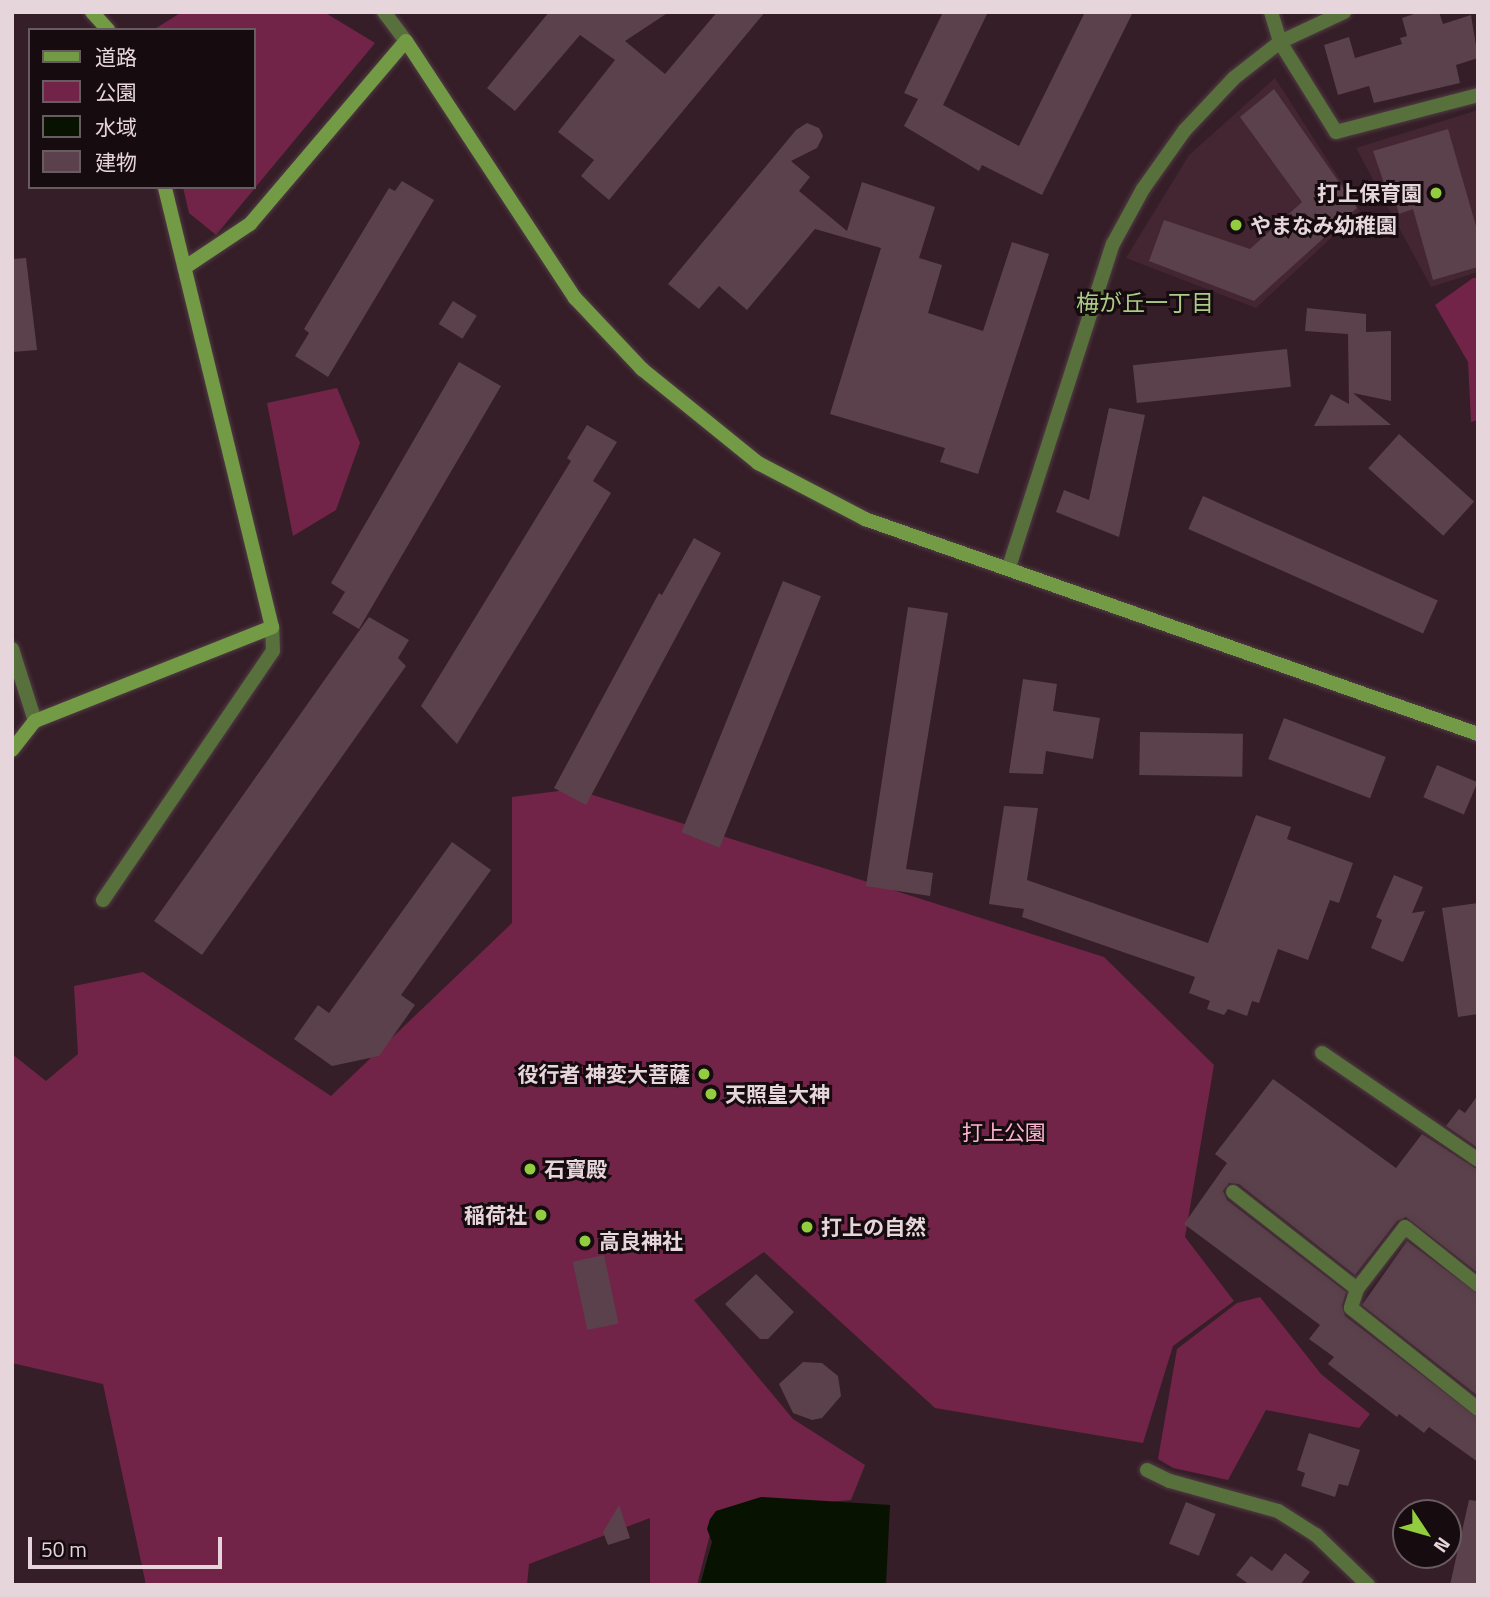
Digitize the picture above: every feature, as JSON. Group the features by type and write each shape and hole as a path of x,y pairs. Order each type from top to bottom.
{"street":[{"path":"92,12 106,28"},
{"path":"384,12 406,41 575,298 642,369 758,463 865,519 1009,567 1478,734"},
{"path":"1270,12 1280,42 1336,132 1478,94"},
{"path":"1009,567 1113,244 1143,189 1185,130 1234,78 1280,42 1344,12"},
{"path":"187,266 250,224 406,41"},
{"path":"103,900 273,651 272,627 187,266 166,189"},
{"path":"12,750 35,721 272,627"},
{"path":"12,649 35,721"},
{"path":"1322,1054 1478,1160"},
{"path":"1233,1192 1357,1289"},
{"path":"1478,1285 1405,1227 1357,1289 1351,1308 1478,1409"},
{"path":"1147,1470 1170,1481 1278,1511 1332,1548 1368,1585"}],"shaded area":[{"path":"1275,78 1360,211 1256,308 1126,258 1189,155"},
{"path":"1478,110 1478,272 1431,287 1356,148"}],"green space":[{"path":"182,12 324,12 375,43 256,187 256,28 156,28"},
{"path":"183,189 254,189 216,235 189,213"},
{"path":"1473,278 1478,278 1478,420 1471,422 1468,362 1435,305"},
{"path":"337,388 360,443 336,510 293,536 267,403"},
{"name":"打上公園","path":"574,789 1104,957 1214,1065 1185,1237 1234,1301 1173,1346 1143,1443 935,1408 764,1252 694,1300 793,1419 865,1465 851,1500 716,1511 697,1585 650,1585 650,1518 529,1564 527,1585 146,1585 103,1384 12,1363 12,1054 46,1081 78,1054 74,986 143,972 331,1096 512,923 512,797"},
{"path":"1260,1297 1321,1374 1370,1414 1359,1428 1266,1410 1228,1480 1173,1468 1158,1459 1177,1349 1237,1303"}],"water":[{"path":"761,1497 890,1505 886,1585 700,1585 712,1542 707,1529 710,1519 716,1511"}],"building":[{"path":"549,12 669,12 625,41 665,74 717,12 765,12 609,200 581,176 594,160 558,132 615,60 580,35 515,111 487,88"},
{"path":"943,12 988,12 943,105 1019,146 1085,12 1133,12 1042,195 982,165 979,171 904,126 918,99 904,93"},
{"path":"1420,12 1439,12 1443,24 1471,15 1478,58 1456,65 1460,83 1374,103 1369,86 1338,95 1324,45 1349,37 1355,58 1402,44 1400,38 1407,36 1402,18"},
{"path":"1274,89 1357,208 1254,301 1149,261 1164,220 1250,249 1302,202 1240,117"},
{"path":"807,123 819,128 823,136 817,148 791,161 810,177 799,191 847,231 862,182 935,207 919,258 942,265 928,313 983,331 1012,242 1049,254 978,474 940,462 945,448 830,414 881,248 815,229 747,310 719,286 699,309 668,284 796,130"},
{"path":"1448,129 1478,233 1478,267 1433,280 1413,209 1399,214 1389,179 1384,183 1373,151"},
{"path":"402,181 434,200 328,377 295,356 309,333 304,329 389,188 395,191"},
{"path":"26,258 37,350 12,352 12,259"},
{"path":"453,301 477,316 462,339 439,324"},
{"path":"1307,308 1366,314 1366,332 1391,331 1391,401 1353,393 1391,425 1314,426 1331,394 1349,404 1348,334 1305,331"},
{"path":"1287,349 1291,387 1137,403 1133,365"},
{"path":"459,362 501,386 359,629 332,613 345,592 331,583"},
{"path":"1109,408 1145,415 1119,537 1056,512 1064,490 1089,500"},
{"path":"587,425 617,442 593,481 611,493 457,744 421,706 571,461 567,458"},
{"path":"1399,434 1474,502 1443,536 1368,468"},
{"path":"1203,496 1438,601 1423,633 1188,529"},
{"path":"694,538 721,553 586,805 554,788 659,593 662,595"},
{"path":"783,581 821,596 719,848 681,832"},
{"path":"908,607 948,613 906,869 933,873 930,896 866,886"},
{"path":"369,617 409,640 398,658 406,666 202,955 154,921"},
{"path":"1023,679 1057,684 1053,711 1100,718 1093,759 1046,751 1043,774 1009,773"},
{"path":"1284,718 1386,757 1370,798 1268,759"},
{"path":"1140,732 1243,734 1242,777 1139,775"},
{"path":"1437,765 1478,782 1464,814 1423,797"},
{"path":"1004,806 1038,808 1027,880 1208,943 1256,815 1291,827 1287,839 1353,863 1339,903 1330,900 1308,960 1278,949 1259,1003 1252,1001 1247,1016 1228,1009 1224,1015 1207,1009 1210,1001 1189,993 1195,977 1022,917 1024,909 989,904"},
{"path":"452,842 491,870 401,995 415,1005 379,1056 332,1066 294,1039 318,1005 329,1013"},
{"path":"1394,875 1423,887 1412,913 1425,911 1403,962 1371,948 1382,920 1376,917"},
{"path":"1478,903 1478,1014 1458,1017 1442,908"},
{"path":"1273,1079 1396,1168 1422,1134 1478,1170 1478,1273 1406,1217 1397,1221 1355,1275 1239,1184 1229,1183 1223,1191 1227,1200 1346,1292 1342,1306 1345,1316 1478,1418 1478,1462 1429,1427 1424,1433 1399,1414 1397,1417 1328,1364 1334,1357 1309,1339 1320,1325 1184,1224 1227,1163 1215,1154"},
{"path":"1478,1095 1478,1148 1446,1126 1459,1109 1465,1113"},
{"path":"1407,1241 1478,1294 1478,1396 1362,1305"},
{"path":"604,1255 619,1323 587,1330 573,1262"},
{"path":"756,1274 794,1312 768,1339 760,1339 725,1304"},
{"path":"803,1362 822,1363 838,1376 841,1396 822,1418 812,1420 793,1413 779,1384"},
{"path":"1309,1433 1360,1450 1348,1486 1339,1484 1335,1497 1301,1486 1305,1473 1297,1470"},
{"path":"1469,1500 1478,1501 1478,1585 1450,1585 1454,1569 1462,1569 1462,1531"},
{"path":"1186,1502 1216,1514 1199,1556 1169,1544"},
{"path":"619,1505 630,1538 608,1545 603,1532"},
{"path":"1285,1553 1310,1572 1300,1585 1250,1585 1236,1575 1251,1556 1272,1571"}],"place":[{"name":"打上保育園","path":"1436,193"},
{"name":"やまなみ幼稚園","path":"1236,225"},
{"name":"役行者 神変大菩薩","path":"704,1074"},
{"name":"天照皇大神","path":"711,1094"},
{"name":"石寶殿","path":"530,1169"},
{"name":"稲荷社","path":"541,1215"},
{"name":"打上の自然","path":"807,1227"},
{"name":"高良神社","path":"585,1241"}],"district":[{"name":"梅が丘一丁目","path":"1145,303"}]}
